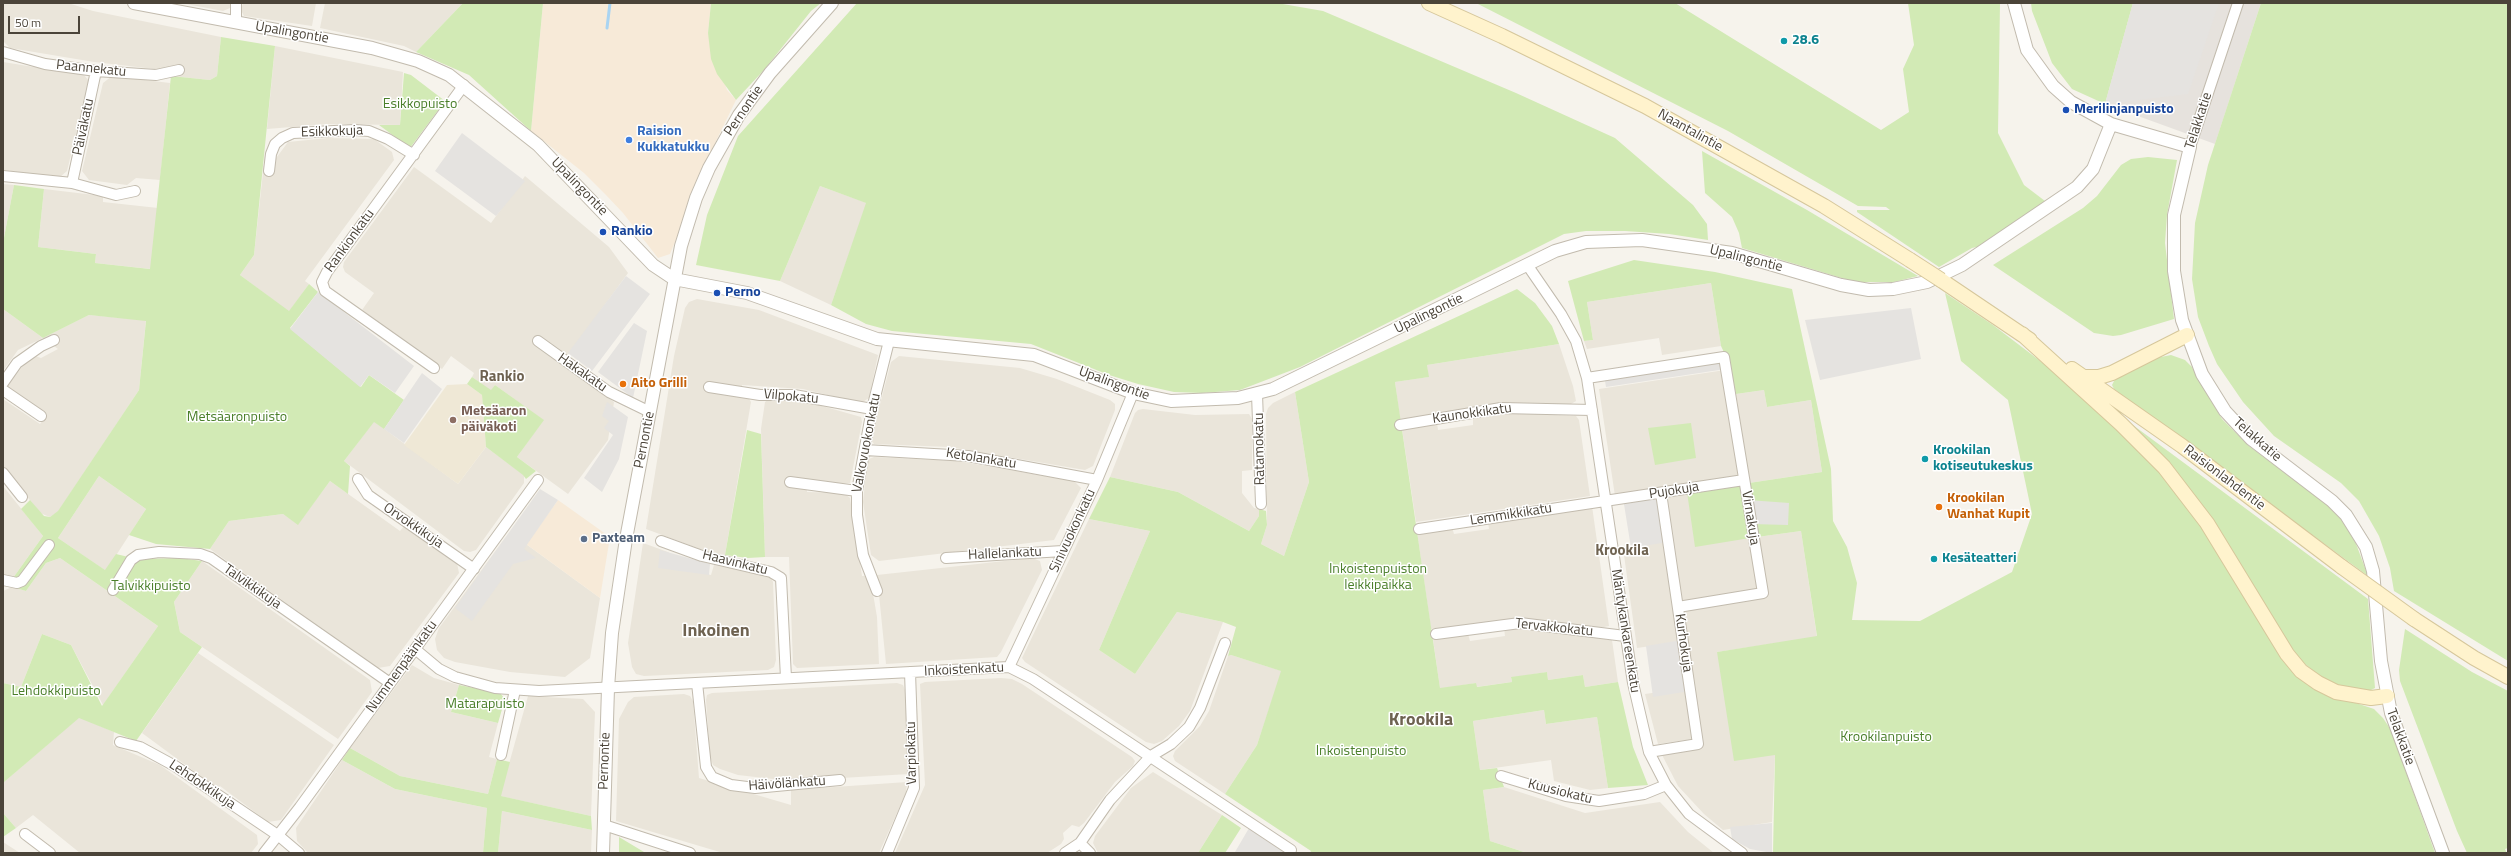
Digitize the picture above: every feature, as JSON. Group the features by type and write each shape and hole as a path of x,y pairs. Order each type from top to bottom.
{"main road":[{"name":"Naantalintie","path":"1429,3 1502,36 1645,106 1805,194 1941,280"},
{"name":"Raisionlahdentie","path":"1941,280 1964,294 2182,446 2342,567 2414,619 2474,658 2508,677"},
{"path":"2022,334 2121,424 2164,467 2207,523 2287,654 2301,671 2318,684 2336,692 2371,698 2386,696"},
{"path":"2084,377 2099,377 2112,373 2187,335"}],"street":[{"path":"236,3 236,23"},
{"name":"Pernontie","path":"603,853 608,688 612,633 626,539 674,279 696,198 724,141 747,104 770,73 832,3"},
{"path":"2014,3 2021,34 2027,50 2044,75 2071,102 2111,124 2190,147"},
{"name":"Telakkatie","path":"2238,3 2190,147 2174,215 2173,243 2180,313 2202,374 2220,404 2240,428 2264,450 2332,501 2356,530 2366,548 2373,571 2381,661 2386,696 2443,853"},
{"name":"Upalingontie","path":"142,4 393,53 429,66 464,85 538,145 653,265 674,279 747,293 854,332 889,341 1034,355 1133,394 1150,398 1185,401 1224,399 1257,394 1308,374 1573,244 1625,239 1732,253 1855,288 1879,290 1927,282 1962,265 2077,187 2093,169 2111,124"},
{"name":"Paannekatu","path":"3,52 45,64 96,71 156,75 180,70"},
{"name":"Päiväkatu","path":"72,183 96,71"},
{"name":"Rankionkatu","path":"434,368 325,291 322,282 327,272 464,85"},
{"name":"Esikkokuja","path":"269,171 271,154 275,144 282,138 293,134 355,130 369,131 388,139 414,155"},
{"path":"3,176 72,183 116,195 135,191"},
{"name":"Mäntykankareenkatu","path":"1528,266 1561,314 1576,341 1587,378 1625,636 1633,682 1649,752 1666,785 1689,814 1742,853"},
{"path":"3,383 17,363 34,350 54,340"},
{"name":"Hakakatu","path":"538,341 609,392 650,412"},
{"name":"Valkovuokonkatu","path":"877,591 863,555 857,515 856,491 872,409 889,341"},
{"name":"Virnakuja","path":"1587,378 1724,357 1763,593 1678,607"},
{"name":"Vilpokatu","path":"710,387 760,395 794,395 872,409"},
{"path":"3,390 41,416"},
{"name":"Sinivuokonkatu","path":"1009,667 1097,480 1133,394"},
{"name":"Ratamokatu","path":"1257,394 1261,504"},
{"name":"Kaunokkikatu","path":"1400,425 1501,408 1592,410"},
{"name":"Ketolankatu","path":"865,450 968,456 1097,480"},
{"path":"3,473 22,497"},
{"name":"Orvokkikuja","path":"358,479 368,495 474,568"},
{"name":"Nummenpäänkatu","path":"264,853 278,836 538,480"},
{"name":"Pujokuja","path":"1604,501 1744,480"},
{"path":"790,482 856,491"},
{"name":"Kurhokuja","path":"1649,752 1698,744 1661,493"},
{"name":"Lemmikkikatu","path":"1419,529 1604,501"},
{"name":"Haavinkatu","path":"661,541 702,556 771,572 781,578 786,678"},
{"path":"3,580 17,583 22,581 49,545"},
{"name":"Hallelankatu","path":"946,558 1063,551"},
{"name":"Talvikkikuja","path":"113,590 131,560 138,555 159,552 200,554 211,558 390,683"},
{"name":"Tervakkokatu","path":"1436,634 1520,623 1625,636"},
{"path":"1065,853 1080,843 1110,800 1151,756 1171,744 1189,727 1200,708 1225,643"},
{"name":"Inkoistenkatu","path":"415,649 435,666 455,678 473,683 515,690 608,688 1009,667 1033,679 1291,850"},
{"name":"Varpiokatu","path":"887,853 914,788 910,672"},
{"name":"Häivölänkatu","path":"697,683 706,767 712,777 731,785 755,788 840,780"},
{"path":"501,755 515,690"},
{"name":"Lehdokkikuja","path":"120,742 140,747 175,766 278,836 299,853"},
{"name":"Kuusiokatu","path":"1501,776 1566,796 1591,801 1644,794 1666,785"},
{"path":"604,825 690,853"},
{"path":"25,834 50,853"},
{"path":"1080,843 1090,853"}],"shaded area":[{"path":"3,3 68,3 93,11 221,37 217,76 210,80 171,76 172,71 94,62 10,48 4,42"},
{"path":"181,3 231,3 230,8 223,11"},
{"path":"243,3 316,3 312,26 244,16 241,10"},
{"path":"325,3 463,3 416,52 404,46 320,28"},
{"path":"543,3 711,3 708,33 727,90 736,100 716,141 670,254 658,258 623,213 584,173 531,131"},
{"path":"2133,3 2261,3 2215,144 2105,104"},
{"path":"2133,3 2219,3 2188,94 2105,104"},
{"path":"275,46 403,72 400,125 328,124 267,129"},
{"path":"3,62 84,75 89,81 67,171 60,177 3,170"},
{"path":"112,76 170,83 160,180 136,178 127,185 89,180 82,171 103,83"},
{"path":"462,133 525,181 496,216 435,171"},
{"path":"328,138 374,139 392,152 394,160 305,281 309,284 289,312 240,275 254,255 265,154 274,161 288,142"},
{"path":"414,167 491,223 525,176 609,247 628,273 562,364 614,402 608,440 568,494 517,457 543,420 495,385 491,391 472,377 474,373 451,356 442,369 362,310 374,293 345,272 343,267 344,262"},
{"path":"3,184 14,185 3,243"},
{"path":"820,186 867,203 831,305 780,281"},
{"path":"44,189 103,196 103,202 158,208 151,269 95,263 96,254 38,247"},
{"path":"626,276 650,294 592,371 568,353"},
{"path":"1711,283 1721,346 1662,355 1659,338 1587,349 1584,341 1593,340 1587,302"},
{"path":"318,292 414,366 395,393 369,375 360,387 290,329"},
{"path":"697,299 759,310 878,355 869,398 861,403 803,389 742,385 742,396 748,397 751,402 725,555 700,549 646,529 674,356 685,308 689,302"},
{"path":"1911,308 1921,359 1820,380 1805,320"},
{"path":"3,309 43,338 18,350 3,371"},
{"path":"89,315 146,320 139,390 58,512 50,517 40,513 3,466 3,399 40,424 47,415 7,387 27,360 35,356 41,358 58,349 43,338"},
{"path":"634,323 647,331 633,398 598,372"},
{"path":"1559,344 1573,386 1576,401 1571,404 1506,404 1400,419 1395,382 1428,377 1427,365"},
{"path":"899,356 1020,368 1057,379 1110,400 1115,404 1115,410 1093,466 1085,470 949,447 874,444 871,439 891,362"},
{"path":"1724,357 1726,369 1606,387 1604,375"},
{"path":"1725,370 1741,477 1615,496 1599,389"},
{"path":"422,373 442,389 404,443 384,429"},
{"name":"Metsäaron päiväkoti","path":"467,384 482,395 486,447 458,484 404,445 447,385"},
{"path":"1764,390 1767,407 1811,400 1822,472 1749,483 1736,394"},
{"path":"1295,392 1309,482 1284,556 1261,544 1267,525 1266,414 1268,408 1273,403"},
{"path":"770,398 801,400 861,417 862,422 850,483 816,484 806,481 807,492 844,493 850,498 862,576 870,576 877,617 879,664 797,668 793,664 789,557 765,557 761,429 765,402"},
{"path":"607,402 628,417 619,459 602,492 584,478 613,435 604,428 609,421 602,416"},
{"path":"1143,409 1195,415 1249,414 1252,419 1252,470 1242,471 1242,493 1254,508 1259,509 1259,516 1249,531 1178,492 1110,477 1135,413 1138,410"},
{"path":"1516,413 1576,416 1579,420 1590,496 1416,522 1402,429 1437,423 1438,430 1473,425 1473,418"},
{"path":"374,421 458,484 486,447 524,475 524,483 476,550 470,552 464,551 344,461"},
{"path":"874,457 958,461 1074,481 1081,488 1054,540 879,561 871,555 863,502 867,464 869,459"},
{"path":"99,476 146,509 106,571 58,538"},
{"path":"330,481 400,531 405,525 457,563 459,573 390,666 378,668 210,549 229,521 283,514 298,524"},
{"path":"3,486 43,536 13,578 3,575"},
{"path":"540,489 558,500 524,549 536,558 513,564 472,621 455,608"},
{"path":"1687,492 1750,538 1758,590 1680,602 1664,496"},
{"path":"1661,493 1668,542 1631,548 1623,498"},
{"path":"558,500 610,537 600,598 526,544"},
{"path":"1748,500 1789,503 1788,525 1751,524"},
{"path":"1592,506 1609,626 1599,628 1520,618 1431,629 1417,532 1452,527 1454,534 1489,529 1488,522"},
{"path":"1089,519 1150,531 1099,650 1135,674 1177,612 1223,622 1190,711 1179,726 1162,741 1154,744 1146,742 1025,662 1022,658"},
{"path":"1801,531 1817,637 1717,652 1775,755 1772,822 1723,830 1704,814 1678,786 1660,751 1701,745 1681,609 1766,596 1757,537"},
{"path":"515,536 600,598 590,658 565,677 510,672 455,662 444,658 437,650 435,639 439,628 505,538"},
{"path":"1664,542 1679,642 1637,648 1623,548"},
{"path":"643,543 668,552 690,570 711,575 714,565 770,576 773,582 776,660 774,667 768,670 644,676 636,674 632,667 628,643"},
{"path":"660,550 710,564 709,575 658,568"},
{"path":"60,558 158,626 103,705 71,645 42,634 21,687 3,683 3,591 12,587 26,591 46,563"},
{"path":"1032,558 1040,561 1042,570 1001,652 997,657 886,664 877,575"},
{"path":"202,561 370,680 372,692 338,739 180,632 174,602"},
{"path":"1504,628 1540,630 1612,640 1618,682 1585,687 1583,675 1548,680 1547,672 1511,678 1512,682 1476,687 1476,683 1440,689 1433,639 1468,634 1470,641 1505,636"},
{"path":"1682,640 1690,691 1653,697 1646,646"},
{"path":"198,653 334,745 281,820 268,822 220,786 218,789 142,733"},
{"path":"1231,655 1282,671 1257,745 1225,794 1175,761 1173,756 1175,751 1200,726 1209,711 1228,656"},
{"path":"412,665 434,678 459,685 451,712 498,723 489,757 497,759 488,794 400,776 350,748"},
{"path":"1001,678 1012,679 1022,684 1132,757 1135,761 1133,766 1115,782 1084,823 1079,827 1072,825 1063,833 1064,839 1061,844 1047,853 895,853 925,785 920,684 925,682"},
{"path":"897,683 903,685 905,690 909,774 791,781 738,775 713,765 710,756 706,700 707,695 712,693"},
{"path":"1686,688 1693,739 1658,744 1645,694"},
{"path":"684,694 690,696 693,701 699,778 791,805 791,790 907,782 906,793 879,853 723,853 616,821 619,719 628,702 634,697"},
{"path":"528,696 583,699 595,712 591,816 500,796"},
{"path":"1544,710 1546,724 1597,717 1608,788 1590,790 1554,781 1551,760 1480,770 1473,721"},
{"path":"79,717 114,732 113,745 160,765 257,835 258,844 251,853 80,853 33,815 16,828 3,813 3,783"},
{"path":"342,760 395,789 487,808 483,853 308,853 297,841 296,828"},
{"path":"1153,772 1222,815 1198,853 1098,853 1093,843 1095,836 1131,788"},
{"path":"1504,787 1585,813 1660,802 1688,832 1714,853 1527,853 1490,841 1483,790"},
{"path":"502,811 592,830 591,853 498,853"},
{"path":"1252,823 1290,853 1235,852"},
{"path":"1772,823 1772,853 1750,849 1732,839 1730,827"},
{"path":"3,842 20,853 3,853"}],"green space":[{"path":"463,3 543,3 531,131 469,75 416,52"},
{"path":"711,3 821,3 811,11 764,70 736,100 717,74 711,59 708,33"},
{"path":"857,3 1277,3 1323,11 1516,93 1615,138 1693,205 1707,224 1708,240 1669,234 1625,231 1586,231 1564,234 1300,367 1240,390 1202,393 1174,392 1138,384 1109,375 1031,344 892,331 866,324 831,305 866,203 820,186 780,281 696,265 707,215 738,136"},
{"path":"1476,3 1675,3 1881,130 1909,112 1903,69 1914,45 1908,3 2000,3 1998,133 2024,185 2045,201 1981,246 1972,248 1939,267 1857,212 1857,210 1890,210 1886,207 1858,206 1728,131"},
{"path":"2031,3 2133,3 2105,104 2072,89 2052,63 2032,11"},
{"path":"2261,3 2508,3 2508,661 2394,591 2390,568 2379,536 2359,501 2341,483 2274,436 2243,402 2217,364 2198,317 2192,279 2195,223 2208,165"},
{"name":"Metsäaronpuisto","path":"221,37 275,46 254,255 240,275 289,311 309,284 318,292 290,328 361,387 369,375 404,400 384,429 374,422 344,461 350,466 348,494 330,481 298,525 283,514 229,521 210,549 156,544 129,535 146,509 99,476 58,538 105,570 116,554 137,559 180,558 202,561 174,602 180,632 202,647 136,741 79,718 3,783 3,683 21,687 42,634 71,645 102,706 158,626 60,558 46,563 26,591 12,587 13,578 43,536 21,509 30,500 44,516 50,517 58,511 139,390 146,321 89,315 43,338 3,309 3,243 14,185 44,189 38,247 96,254 95,263 150,269 171,76 210,80 217,76"},
{"name":"Esikkopuisto","path":"404,73 411,75 445,101 410,148 379,125 400,125"},
{"path":"1702,151 1807,210 1918,276 1894,282 1855,282 1742,248 1739,233 1732,217 1705,193"},
{"path":"2148,157 2177,160 2167,215 2165,243 2174,319 2121,335 2113,336 2094,333 1993,265 2083,208 2097,196 2121,165 2131,159"},
{"name":"Krookilanpuisto","path":"1634,260 1715,272 1792,289 1831,469 1833,521 1847,547 1857,583 1852,620 1920,621 2012,572 2032,514 2008,400 1961,361 1945,293 1993,325 2052,370 2154,462 2201,522 2281,656 2350,701 2374,709 2383,718 2391,730 2435,853 1773,853 1775,755 1734,761 1717,652 1817,636 1801,531 1757,537 1749,483 1822,472 1811,400 1767,407 1764,390 1736,394 1730,365 1721,346 1711,283 1587,302 1593,340 1584,341 1568,281"},
{"name":"Inkoistenpuisto","path":"1517,289 1535,303 1552,326 1559,344 1427,365 1429,377 1395,382 1440,688 1476,683 1477,687 1512,682 1511,677 1547,672 1548,680 1583,675 1585,687 1618,682 1633,747 1648,785 1608,788 1597,717 1546,724 1544,710 1473,721 1480,770 1497,768 1504,787 1483,790 1490,841 1527,853 1310,853 1311,851 1225,794 1257,745 1281,671 1231,655 1228,656 1236,627 1223,622 1177,612 1135,674 1099,650 1150,531 1089,519 1110,477 1178,492 1249,531 1259,516 1259,509 1266,511 1267,525 1261,544 1284,556 1309,482 1295,392"},
{"path":"2171,355 2185,360 2192,367 2222,419 2249,446 2330,507 2343,521 2355,541 2368,576 2114,389 2112,385 2116,377 2151,359"},
{"path":"472,377 491,390 495,385 544,420 517,457 536,471 526,479 523,475 486,447 482,395 467,384"},
{"path":"2122,417 2368,599 2375,688 2367,692 2341,687 2317,674 2298,658"},
{"path":"1691,423 1696,458 1655,465 1648,428"},
{"path":"747,430 761,434 765,557 748,558 725,555"},
{"path":"1741,484 1750,538 1695,547 1687,492"},
{"path":"2405,629 2472,672 2508,691 2508,848 2505,849 2507,853 2467,853 2457,831 2400,681 2399,670"},
{"name":"Matarapuisto","path":"459,685 500,693 505,699 498,723 451,712"},
{"path":"350,748 400,776 488,794 497,759 510,762 501,796 591,816 592,830 502,811 498,853 483,853 487,808 395,789 342,760"},
{"path":"3,813 16,828 3,837"},
{"path":"1222,815 1241,828 1225,853 1198,853"},
{"path":"619,837 644,852 619,853"}],"waterway":[{"path":"607,28 610,3"}],"place":[{"name":"28.6","path":"1784,41"},
{"name":"Merilinjanpuisto","path":"2066,110"},
{"name":"Raision Kukkatukku","path":"629,140"},
{"name":"Rankio","path":"603,232"},
{"name":"Perno","path":"717,293"},
{"name":"Aito Grilli","path":"623,384"},
{"name":"Metsäaron päiväkoti","path":"453,420"},
{"name":"Krookilan kotiseutukeskus","path":"1925,459"},
{"name":"Krookilan Wanhat Kupit","path":"1939,507"},
{"name":"Paxteam","path":"584,539"},
{"name":"Kesäteatteri","path":"1934,559"}],"district":[{"name":"Rankio","path":"502,377"},
{"name":"Krookila","path":"1622,551"},
{"name":"Inkoinen","path":"716,632"},
{"name":"Krookila","path":"1421,721"}],"park label":[{"name":"Inkoistenpuiston leikkipaikka","path":"1378,578"},
{"name":"Talvikkipuisto","path":"151,587"},
{"name":"Lehdokkipuisto","path":"56,692"}]}
